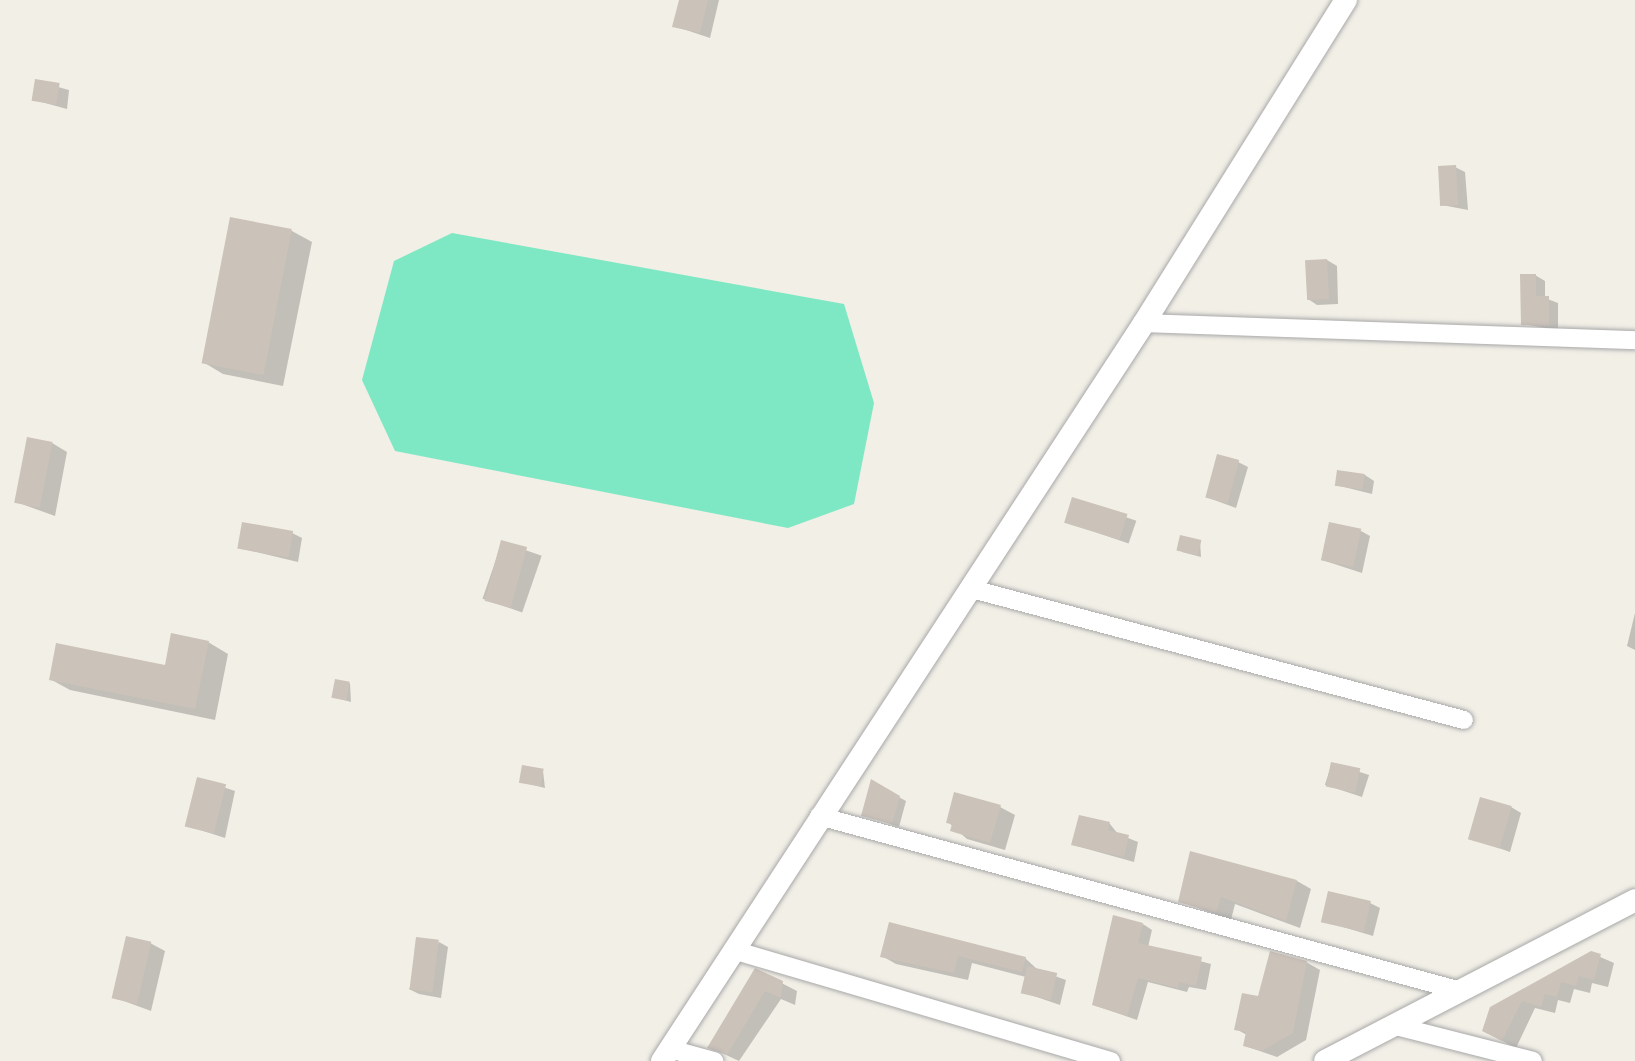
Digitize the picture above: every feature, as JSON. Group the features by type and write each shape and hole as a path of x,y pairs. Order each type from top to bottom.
{"street":[{"path":"714,1061 666,1055 819,816 972,589 1346,0"},
{"path":"1143,323 1635,340"},
{"path":"972,589 1464,720"},
{"path":"819,816 1461,991"},
{"path":"1324,1061 1396,1026 1634,901"},
{"path":"733,950 1111,1061"},
{"path":"1396,1026 1533,1061"}],"green space":[{"path":"452,233 844,304 874,403 854,504 788,528 395,451 362,380 394,261"}],"building":[{"path":"679,0 708,0 700,33 672,27"},
{"path":"35,79 60,83 56,105 32,101"},
{"path":"1456,165 1458,205 1440,206 1438,166"},
{"path":"230,217 292,229 263,375 202,363"},
{"path":"1327,259 1329,299 1307,300 1305,260"},
{"path":"1520,274 1536,274 1536,296 1549,296 1549,326 1521,325"},
{"path":"27,437 53,442 40,508 14,503"},
{"path":"1217,454 1239,460 1228,503 1205,497"},
{"path":"1337,470 1365,474 1363,490 1335,486"},
{"path":"1072,497 1127,514 1120,540 1064,523"},
{"path":"242,522 293,531 289,558 237,549"},
{"path":"1329,522 1361,529 1353,567 1321,560"},
{"path":"1180,535 1201,540 1198,556 1176,551"},
{"path":"501,540 527,547 511,608 485,601"},
{"path":"171,633 209,641 195,709 49,680 56,643 165,665"},
{"path":"335,679 350,682 346,701 331,698"},
{"path":"1331,762 1360,768 1355,793 1326,786"},
{"path":"522,765 544,769 541,787 519,783"},
{"path":"197,777 226,784 214,834 185,826"},
{"path":"871,779 900,796 892,824 861,816"},
{"path":"954,792 1001,805 990,843 950,831 952,824 946,823"},
{"path":"1480,797 1512,806 1500,848 1468,839"},
{"path":"1079,815 1110,822 1108,830 1129,835 1124,857 1071,845"},
{"path":"1190,851 1297,880 1286,921 1221,897 1216,913 1178,902"},
{"path":"1328,891 1371,901 1364,932 1321,922"},
{"path":"1113,915 1143,923 1138,943 1202,957 1196,986 1179,982 1178,988 1138,978 1127,1016 1092,1005"},
{"path":"889,922 1026,957 1022,972 958,956 954,973 880,957"},
{"path":"126,936 151,942 137,1004 112,998"},
{"path":"416,937 439,940 432,992 410,990"},
{"path":"1270,951 1307,961 1293,1033 1262,1051 1243,1046 1246,1032 1234,1030 1242,993 1258,996"},
{"path":"1591,951 1601,954 1594,980 1579,976 1576,986 1561,982 1557,997 1545,994 1541,1007 1522,1001 1502,1041 1482,1031 1490,1007"},
{"path":"1027,966 1057,973 1051,1000 1021,993"},
{"path":"755,968 783,981 781,998 765,991 727,1055 707,1048"}]}
